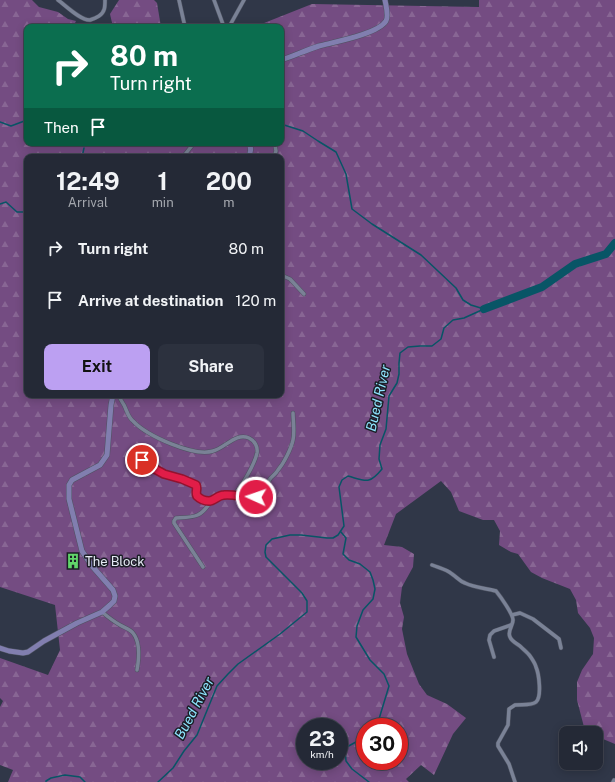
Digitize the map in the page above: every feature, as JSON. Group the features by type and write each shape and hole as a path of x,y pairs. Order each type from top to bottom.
{"main road":[{"path":"284,59 319,47 367,34 381,26 386,22 387,16 385,0"},
{"path":"0,648 9,652 28,652 70,626 102,612 114,601 115,596 113,590 92,566 82,551 69,499 69,485 72,480 100,465 108,455 112,398"}],"street":[{"path":"58,0 81,17 89,20 103,13 105,9 105,0"},
{"path":"179,0 184,24"},
{"path":"214,0 223,24"},
{"path":"231,24 244,0"},
{"path":"185,154 192,146"},
{"path":"284,276 290,279 304,294"},
{"path":"120,398 127,413 133,421 157,438 174,445 200,452 208,452 216,450 229,441 237,438 249,438 254,442 257,452 255,459 238,490 233,495"},
{"path":"203,567 174,521 176,518 196,516 204,511 211,501 220,496 233,495 252,497 263,494 269,481 281,466 293,440 293,413"},
{"path":"143,448 142,462 164,474 190,482 197,487 197,496 202,500 211,501"},
{"path":"432,565 446,570 464,583 480,588 496,590 512,615 513,620 509,635 510,638 522,647 536,666 540,691 538,699 534,703 515,705 510,709 508,725 498,743 499,749 510,764 515,782"},
{"path":"102,612 115,622 130,630 136,639 139,656 137,670"},
{"path":"512,615 520,613 533,618 559,639 561,648"},
{"path":"494,658 489,640 490,635 494,631 511,625"}],"green space":[{"path":"0,0 32,0 39,7 58,12 68,19 76,21 74,24 24,24 24,146 284,146 284,24 262,24 312,4 479,7 479,0 615,0 615,744 603,739 603,726 584,726 577,700 577,682 582,670 593,654 594,638 590,628 578,613 576,600 570,589 531,572 518,554 499,545 500,531 494,520 483,520 459,511 451,492 441,481 396,514 384,545 402,547 414,554 413,567 402,587 400,603 404,617 402,629 407,654 419,684 427,695 447,704 466,718 453,734 434,775 421,765 406,779 409,782 8,782 13,770 0,765 0,707 3,701 0,698 0,658 48,675 60,650 55,605 0,587"},
{"path":"119,0 154,0 157,3 160,24 112,24 110,14"}],"waterway":[{"path":"0,122 11,126 24,121"},
{"path":"284,125 303,131 336,152 346,174 352,209 372,224 421,255 456,288 463,300 471,305 484,309"},
{"path":"83,154 84,148"},
{"path":"0,204 6,202 17,212 24,212"},
{"name":"Bued River","path":"484,309 542,287 575,264 606,254 615,243"},
{"name":"Bued River","path":"158,782 173,768 197,735 217,686 238,664 280,634 307,612 307,601 302,593 266,557 266,545 272,539 290,535 327,538 333,538 338,535 344,526 339,487 342,480 348,476 363,480 370,480 374,478 382,469 379,459 380,445 386,429 389,396 397,383 399,374 400,353 408,347 432,346 441,339 444,328 453,320 464,318 484,309"},
{"path":"341,532 346,538 343,554 349,560 360,564 370,572 375,589 373,599 363,610 357,626 356,637 370,660 384,674 389,686 379,718"},
{"path":"356,742 345,748 346,761 352,769 369,782"},
{"name":"Bued River","path":"46,782 51,778 65,775 80,777 85,782"}],"place":[{"name":"The Block","path":"73,561"}],"route":[{"path":"142,460 142,462 164,474 196,485 196,494 202,500 211,501 224,495 256,497"}]}
